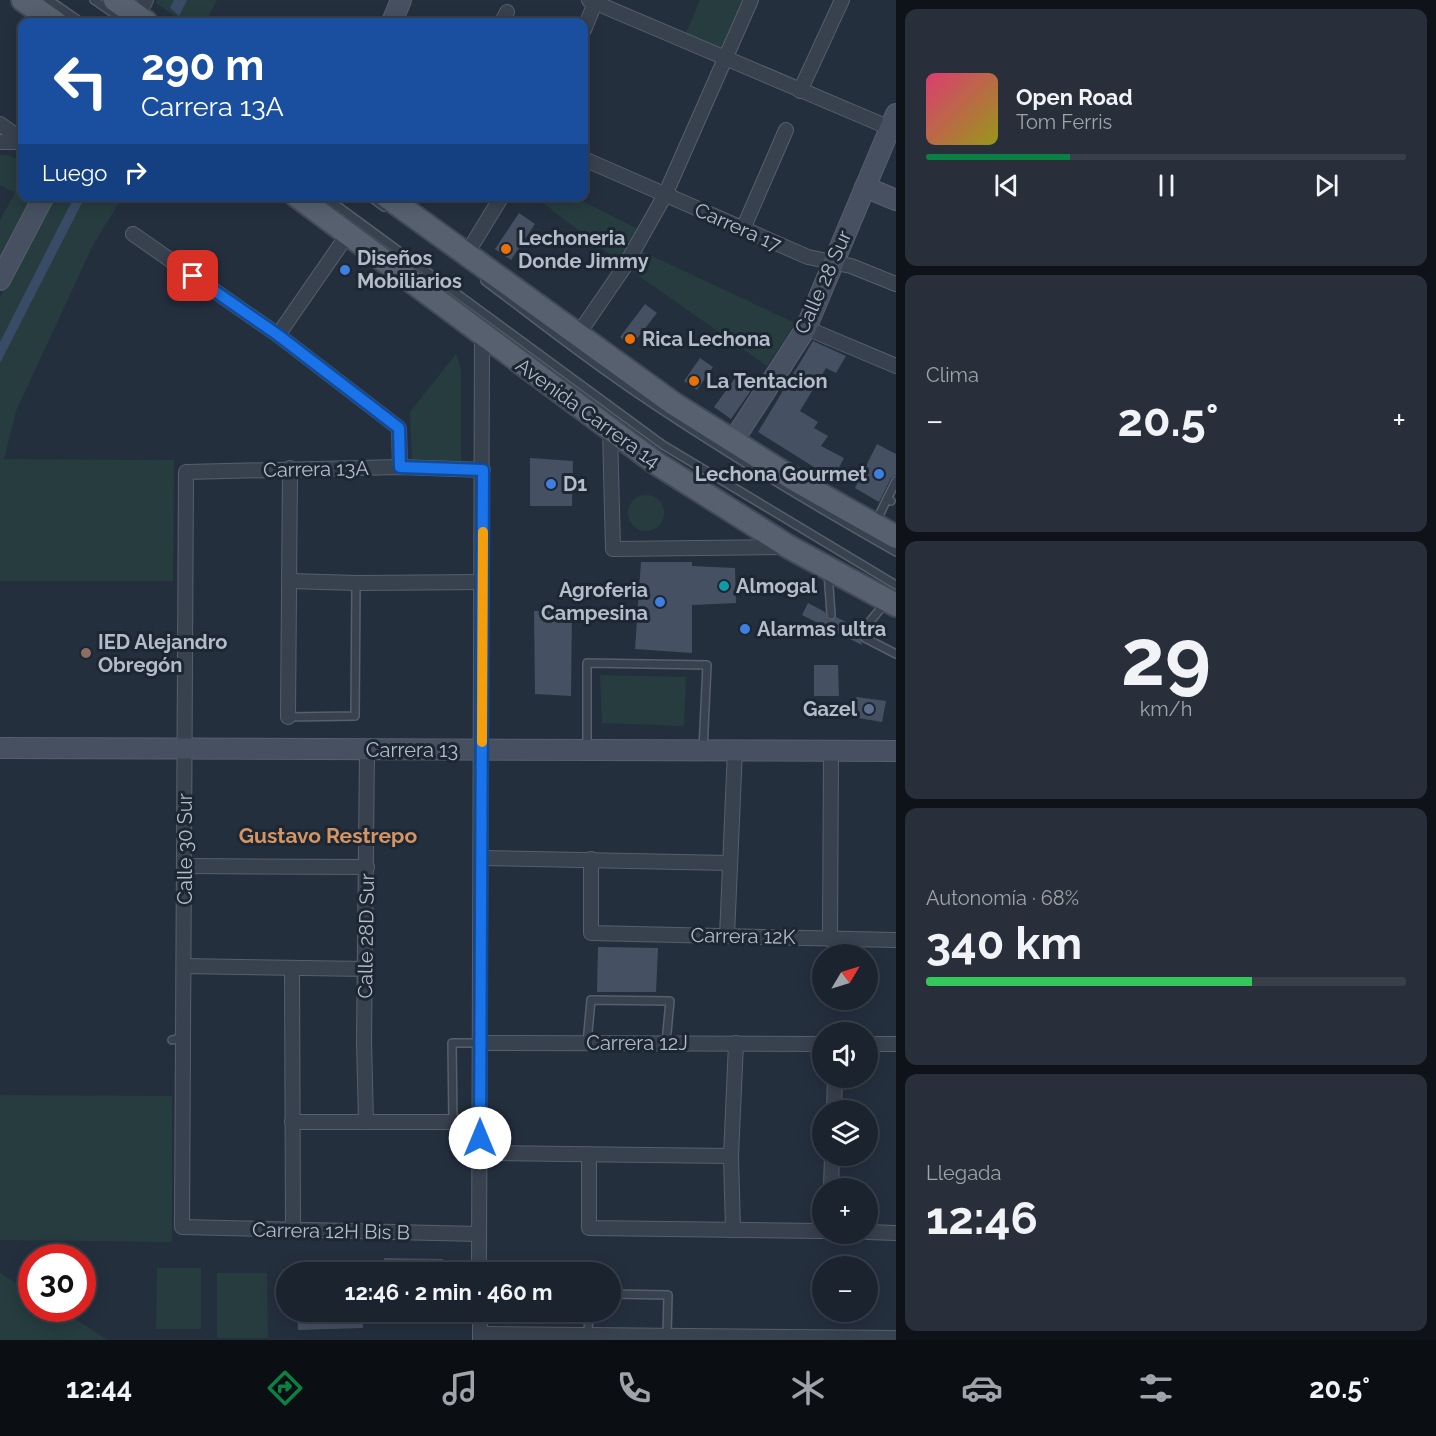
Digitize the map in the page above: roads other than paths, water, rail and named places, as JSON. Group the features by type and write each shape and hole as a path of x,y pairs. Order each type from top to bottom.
{"main road":[{"path":"23,0 49,18"},
{"path":"115,0 138,17"},
{"name":"Avenida Carrera 14","path":"314,201 348,234 610,430 704,495 828,570 893,596"},
{"path":"387,203 466,255 674,404 896,537"}],"street":[{"path":"394,18 401,0"},
{"path":"577,336 625,266 665,195 751,0"},
{"path":"800,91 842,0"},
{"path":"587,18 592,1 613,5 800,91 893,121"},
{"name":"Calle 28 Sur","path":"733,441 806,328 893,121"},
{"path":"0,124 18,138"},
{"path":"743,229 786,129"},
{"path":"0,142 18,141"},
{"name":"Carrera 17","path":"588,161 808,257 851,266 896,284"},
{"path":"865,187 896,200"},
{"path":"0,280 41,201"},
{"path":"466,255 499,201"},
{"path":"133,234 278,335 399,428 400,467"},
{"path":"278,335 348,234"},
{"path":"806,328 896,366"},
{"path":"480,1262 482,334"},
{"path":"610,430 613,549 789,547"},
{"name":"Carrera 13A","path":"186,472 400,467 483,470"},
{"path":"288,717 290,468"},
{"name":"Calle 30 Sur","path":"182,1227 178,1038 184,966 178,865 186,749 186,472"},
{"path":"290,580 356,583 482,582"},
{"name":"Carrera 13","path":"0,748 896,751"},
{"name":"Calle 28D Sur","path":"366,1122 364,1042 367,969 367,750"},
{"path":"727,936 735,750"},
{"path":"830,939 831,751"},
{"path":"481,858 729,863"},
{"name":"Carrera 12K","path":"591,859 591,933 896,940"},
{"path":"178,865 367,867"},
{"path":"184,966 367,969"},
{"path":"292,968 293,1230"},
{"name":"Carrera 12J","path":"481,1043 812,1044"},
{"path":"733,1230 731,1156 736,1043"},
{"path":"878,1044 896,1044"},
{"path":"292,1122 479,1122"},
{"path":"480,1153 731,1156"},
{"path":"589,1156 589,1228 812,1231"},
{"name":"Carrera 12H Bis B","path":"182,1227 479,1234"},
{"path":"878,1232 896,1233"},
{"path":"480,1322 481,1337 588,1335 896,1338"}],"lane":[{"path":"49,0 75,18"},
{"path":"94,0 138,17"},
{"path":"315,201 663,445 893,596 864,634 896,654"},
{"path":"480,278 577,351 675,419 808,502 896,552"},
{"path":"875,525 889,500 896,481"},
{"path":"828,570 831,615"},
{"path":"288,717 355,716 356,583"},
{"path":"587,750 588,663 707,665 703,750"},
{"path":"588,1043 591,1000 670,1001 666,1043"},
{"name":"Carrera 12J","path":"453,1122 452,1042 481,1043"},
{"path":"621,1294 668,1295 667,1336"},
{"path":"588,1335 589,1322"}],"water":[{"path":"174,0 187,0 179,16 170,8"},
{"path":"72,201 83,201 0,363 0,342"}],"place":[{"name":"Lechoneria Donde Jimmy","path":"506,249"},
{"name":"Diseños Mobiliarios","path":"345,270"},
{"name":"Rica Lechona","path":"630,339"},
{"name":"La Tentacion","path":"694,381"},
{"name":"Lechona Gourmet","path":"879,474"},
{"name":"D1","path":"551,484"},
{"name":"Almogal","path":"724,586"},
{"name":"Agroferia Campesina","path":"660,602"},
{"name":"Alarmas ultra","path":"745,629"},
{"name":"IED Alejandro Obregón","path":"86,653"},
{"name":"Gazel","path":"869,709"}],"district":[{"name":"Gustavo Restrepo","path":"328,835"}]}
